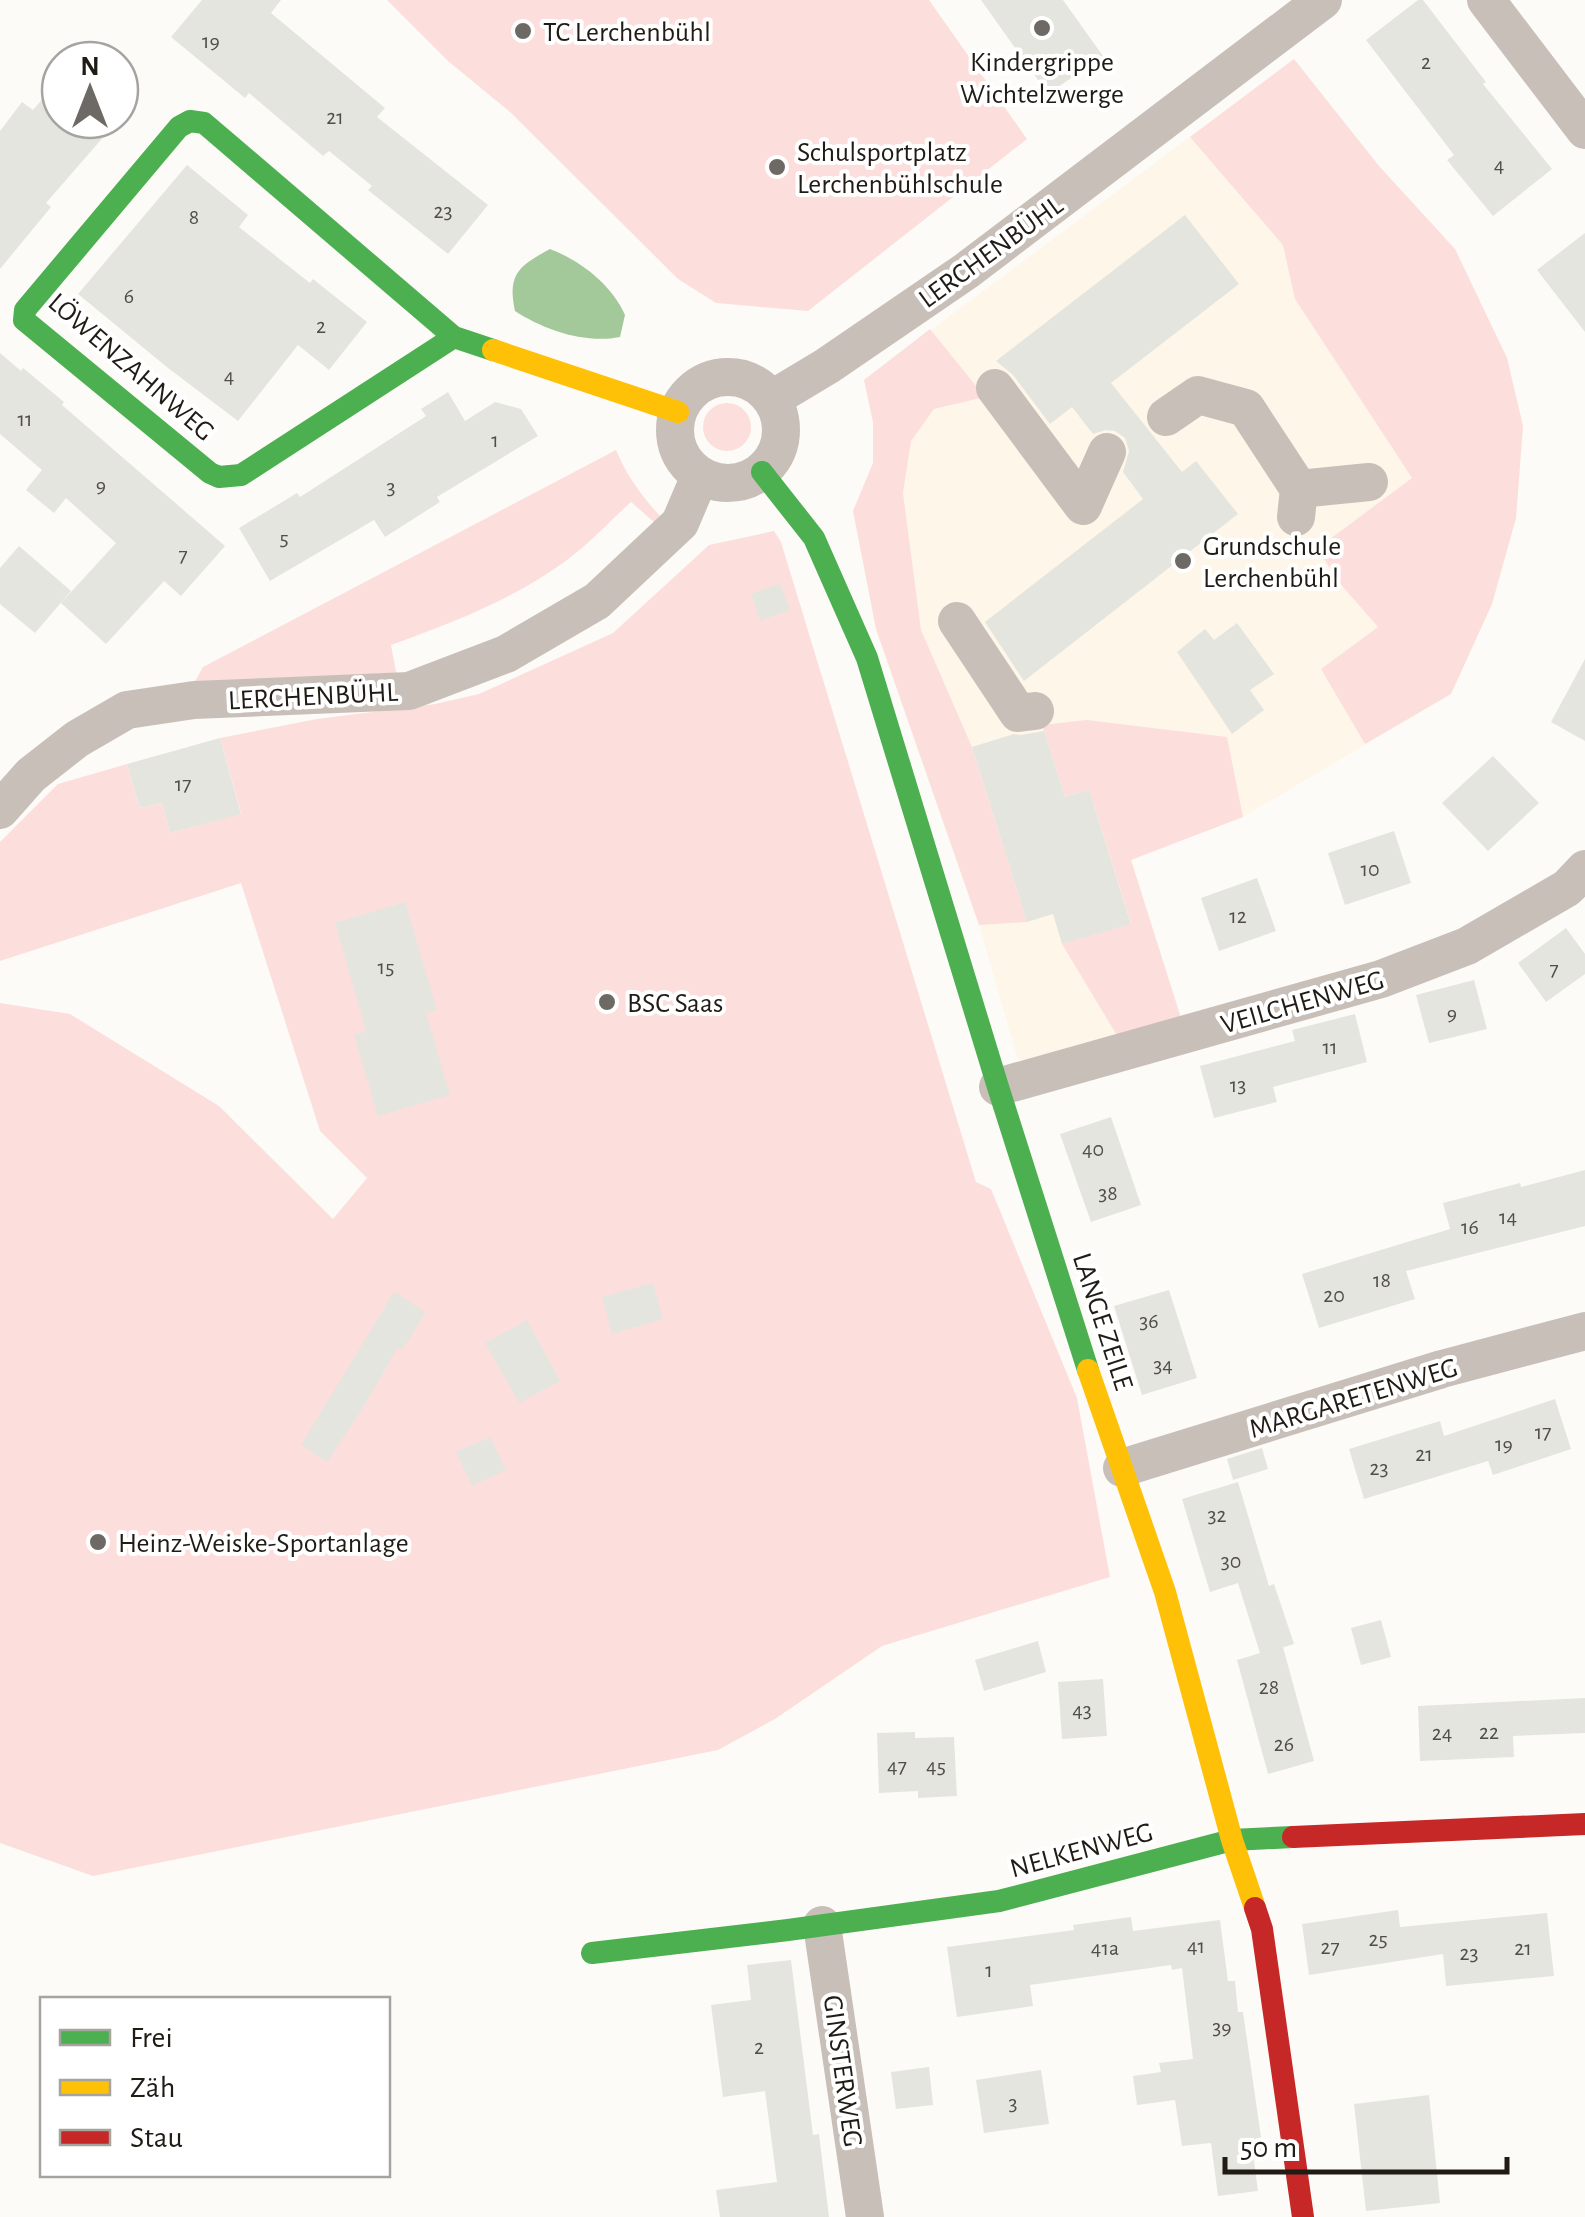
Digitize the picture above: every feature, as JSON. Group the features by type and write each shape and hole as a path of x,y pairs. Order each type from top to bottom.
{"street":[{"name":"LERCHENBÜHL","path":"772,398 827,366 966,271 1322,0"},
{"path":"1486,0 1585,130"},
{"name":"LÖWENZAHNWEG","path":"454,337 241,475 219,477 210,474 24,320 23,315 180,126 190,121 204,124 454,337 678,412"},
{"path":"725,376 743,378 772,398 781,417 782,438 776,456 762,472 732,484 700,476 686,464 677,448 674,430 678,412 690,394 708,381 725,376"},
{"path":"995,388 1084,506 1107,452"},
{"path":"1166,417 1198,395 1246,408 1297,503 1369,482"},
{"name":"LANGE ZEILE","path":"762,472 814,538 867,658 998,1088 1165,1592 1232,1840 1262,1929 1302,2217"},
{"name":"LERCHENBÜHL","path":"0,810 32,775 76,739 126,710 194,700 409,691 506,654 597,601 680,522 700,476"},
{"path":"956,622 1018,713 1036,712"},
{"name":"VEILCHENWEG","path":"998,1088 1380,979 1467,946 1567,888 1585,869"},
{"name":"MARGARETENWEG","path":"1122,1468 1442,1369 1585,1330"},
{"name":"NELKENWEG","path":"592,1952 999,1901 1232,1840 1585,1824"},
{"name":"GINSTERWEG","path":"822,1925 865,2217"}],"shaded area":[{"name":"Schulsportplatz Lerchenbühlschule","path":"387,0 929,0 1027,139 808,311 716,303 678,279 510,112 448,61"},
{"name":"Grundschule Lerchenbühl","path":"1294,59 1379,166 1455,249 1507,358 1523,426 1516,518 1492,604 1451,694 1243,817 1131,859 1181,1018 1033,1062 1018,1060 979,925 876,629 853,511 873,463 873,422 864,380"},
{"path":"1294,59 1379,166 1455,249 1507,358 1523,426 1516,518 1492,604 1451,694 1365,744 1321,669 1378,627 1336,579 1318,548 1412,478 1295,299 1283,245 1190,137"},
{"path":"550,249 584,267 612,293 625,315 620,337 593,339 565,334 515,311 513,288 518,272"},
{"path":"930,329 985,397 934,409 911,441 903,493 921,630 972,747 1027,922 979,925 876,629 853,511 873,463 873,422 864,380"},
{"path":"727,403 744,410 751,427 744,444 727,451 710,444 703,427 710,410"},
{"path":"616,450 635,485 660,516 655,523 631,502 575,553 526,587 460,619 391,645 397,677 193,685 203,667"},
{"path":"774,531 781,542 976,1182 991,1189 1077,1398 1110,1577 882,1646 775,1719 718,1750 93,1876 0,1843 0,1003 70,1014 219,1106 333,1219 367,1178 320,1131 241,883 0,961 0,842 58,784 127,764 140,808 162,803 170,833 241,813 220,738 479,694 613,633 709,545"},
{"path":"1087,720 1227,737 1243,817 1131,860 1181,1018 1118,1037 1062,944 1131,923 1089,790 1065,797 1042,725"}],"building":[{"path":"202,0 281,0 271,13 385,108 377,117 488,205 448,254 368,190 372,186 329,151 323,156 249,93 245,98 171,37"},
{"name":"Kindergrippe Wichtelzwerge","path":"981,0 1063,0 1103,56 1048,94"},
{"path":"1423,0 1486,82 1483,84 1552,169 1493,216 1447,160 1454,155 1366,40"},
{"path":"22,102 33,110 40,102 40,140 101,140 46,203 51,207 0,269 0,131"},
{"path":"187,165 248,215 239,227 367,322 329,370 298,345 238,421 78,294"},
{"path":"1185,215 1239,284 1111,383 1182,472 1196,461 1238,514 1024,681 985,622 1143,499 1123,472 1129,451 1125,438 1115,431 1093,434 1072,407 1050,424 1013,375 996,361"},
{"path":"1585,233 1585,332 1537,270"},
{"path":"0,353 64,402 62,405 225,546 181,596 164,581 106,644 61,603 116,543 66,498 54,513 26,490 42,470 0,434"},
{"path":"448,392 465,421 495,402 521,409 538,436 437,497 440,502 385,537 374,520 270,581 239,528 297,493 300,497 426,416 421,409"},
{"path":"19,546 71,591 35,633 0,604 0,568"},
{"path":"780,583 790,610 760,621 751,594"},
{"path":"1237,623 1274,674 1250,690 1264,710 1232,734 1177,652 1205,629 1214,640"},
{"path":"1585,659 1585,741 1551,722"},
{"path":"1044,731 1065,797 1089,790 1131,924 1062,944 1053,914 1027,922 972,747 1014,734"},
{"path":"220,738 241,814 170,833 162,803 140,808 127,764"},
{"path":"1493,756 1539,803 1488,851 1442,803"},
{"path":"1394,831 1411,883 1345,905 1328,853"},
{"path":"1257,878 1276,931 1219,951 1201,898"},
{"path":"405,902 437,1010 426,1013 450,1095 378,1116 354,1035 366,1031 335,923"},
{"path":"1566,928 1585,954 1585,974 1546,1002 1518,963"},
{"path":"1474,980 1487,1029 1429,1043 1416,995"},
{"path":"1355,1014 1367,1062 1273,1087 1277,1102 1214,1118 1200,1066 1295,1041 1292,1030"},
{"path":"1111,1117 1141,1205 1091,1222 1060,1134"},
{"path":"1585,1170 1585,1226 1406,1271 1415,1299 1319,1328 1302,1274 1450,1229 1443,1203"},
{"path":"653,1283 663,1319 612,1334 602,1297"},
{"path":"1169,1290 1197,1378 1142,1395 1114,1306"},
{"path":"394,1292 426,1312 402,1350 398,1347 327,1462 301,1445"},
{"path":"527,1320 560,1381 519,1403 485,1343"},
{"path":"1555,1399 1571,1449 1493,1475 1488,1461 1364,1499 1349,1449 1440,1421 1444,1436"},
{"path":"490,1437 506,1470 472,1486 456,1452"},
{"path":"1262,1448 1268,1469 1233,1480 1227,1459"},
{"path":"1238,1482 1269,1586 1274,1584 1294,1644 1283,1647 1314,1761 1268,1774 1237,1660 1260,1653 1238,1583 1210,1592 1182,1499"},
{"path":"1381,1620 1391,1657 1361,1665 1351,1628"},
{"path":"1038,1641 1046,1672 984,1691 975,1660"},
{"path":"1103,1679 1107,1736 1062,1739 1058,1682"},
{"path":"1585,1698 1585,1733 1513,1736 1514,1757 1420,1761 1418,1706"},
{"path":"915,1732 915,1738 954,1737 957,1796 918,1798 918,1791 879,1793 877,1733"},
{"path":"1398,1910 1400,1927 1547,1913 1554,1976 1446,1986 1443,1954 1309,1975 1302,1924"},
{"path":"1131,1917 1133,1931 1220,1920 1228,1981 1235,1981 1238,2012 1243,2012 1263,2151 1253,2153 1258,2191 1218,2196 1211,2143 1182,2146 1175,2100 1137,2105 1133,2076 1161,2072 1159,2063 1193,2059 1182,1968 1172,1970 1171,1965 1030,1985 1033,2006 957,2017 947,1947 1074,1930 1073,1925"},
{"path":"791,1960 813,2135 819,2134 829,2217 720,2217 716,2190 777,2182 765,2091 723,2097 711,2005 751,2000 747,1965"},
{"path":"929,2067 933,2105 896,2109 891,2072"},
{"path":"1041,2070 1049,2124 984,2133 976,2080"},
{"path":"1429,2095 1440,2203 1366,2211 1354,2104"}],"traffic: fast":[{"path":"454,337 241,475 219,477 24,320 25,310 179,127 190,121 204,123 454,337 493,350"},
{"path":"762,472 814,538 867,658 1088,1370"},
{"path":"592,1953 999,1901 1232,1840 1293,1837"}],"traffic: slow":[{"path":"493,350 678,412"},
{"path":"1088,1370 1165,1592 1232,1840 1255,1908"}],"traffic: jam":[{"path":"1293,1837 1585,1824"},
{"path":"1255,1908 1262,1929 1303,2217"}],"place":[{"name":"Kindergrippe Wichtelzwerge","path":"1042,28"},
{"name":"TC Lerchenbühl","path":"523,31"},
{"name":"Schulsportplatz Lerchenbühlschule","path":"777,167"},
{"name":"Grundschule Lerchenbühl","path":"1183,561"},
{"name":"BSC Saas","path":"607,1002"},
{"name":"Heinz-Weiske-Sportanlage","path":"98,1542"}]}
